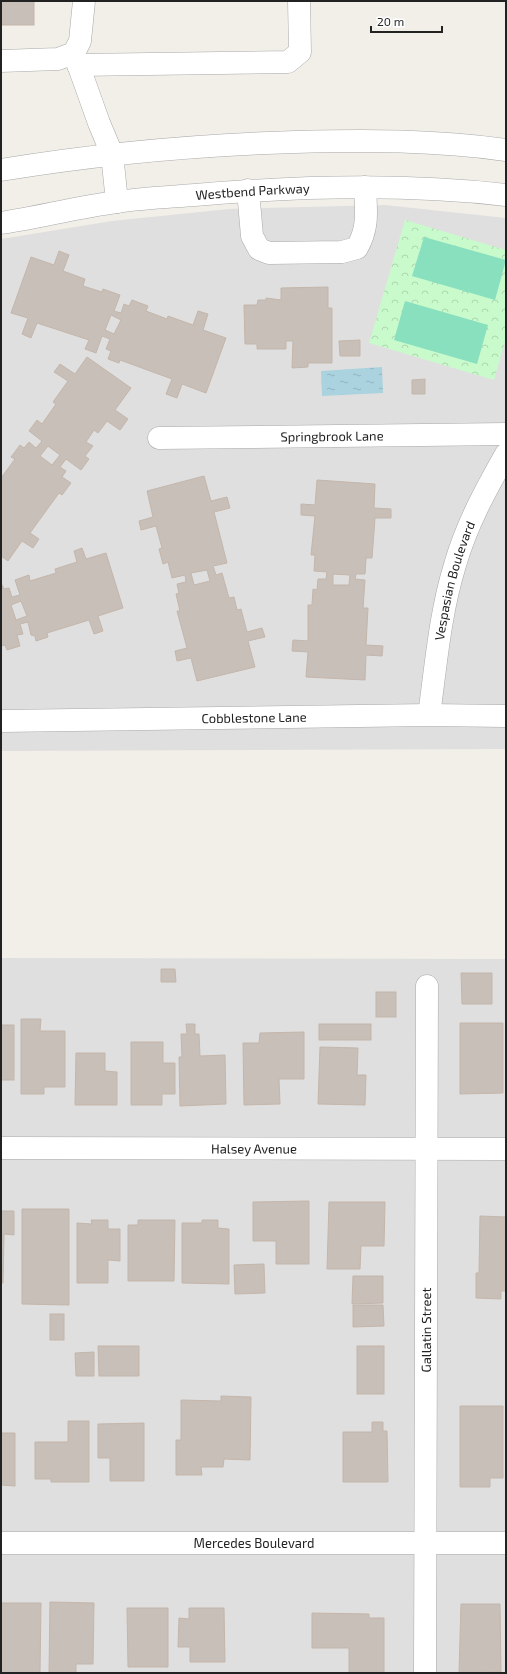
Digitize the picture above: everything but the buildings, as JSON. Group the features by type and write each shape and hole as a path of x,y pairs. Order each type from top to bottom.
{"street":[{"path":"84,1 80,41 76,59 112,154 117,202"},
{"path":"1,61 76,59 288,62 300,52 299,1"},
{"path":"1,170 112,154 250,143 356,140 469,145 506,150"},
{"name":"Westbend Parkway","path":"1,223 117,202 248,190 315,187 365,187 460,190 506,195"},
{"path":"248,190 252,236 259,249 269,252 342,252 357,248 364,235 366,221 365,187"},
{"name":"Springbrook Lane","path":"159,438 506,434"},
{"name":"Vespasian Boulevard","path":"429,715 439,636 455,564 482,497 506,454"},
{"name":"Cobblestone Lane","path":"1,721 429,715 506,716"},
{"name":"Gallatin Street","path":"425,1673 427,986"},
{"name":"Halsey Avenue","path":"1,1148 506,1149"},
{"name":"Mercedes Boulevard","path":"1,1543 506,1543"}],"shaded area":[{"path":"385,205 506,218 506,749 1,751 1,239 112,221 229,209"},
{"path":"1,958 506,959 506,1673 1,1673"}],"green space":[{"path":"405,220 506,250 506,338 494,380 369,343"},
{"path":"424,237 506,260 495,300 412,276"},
{"path":"405,301 488,325 477,364 394,340"}],"water":[{"path":"382,367 383,393 322,396 321,371"}]}
